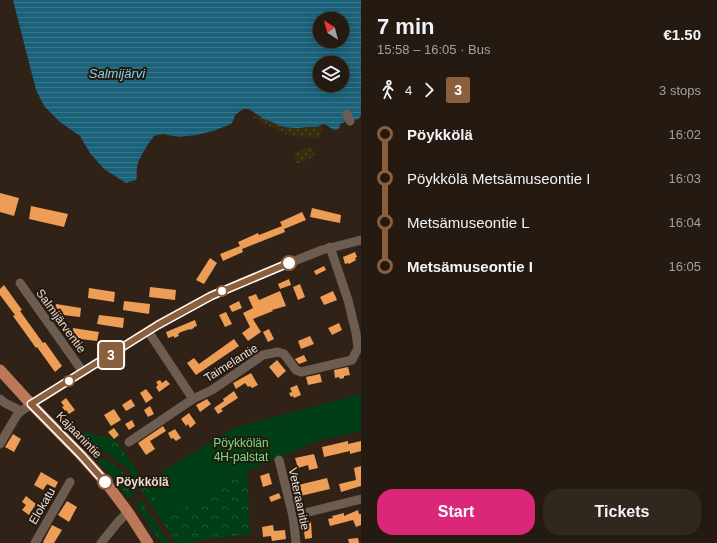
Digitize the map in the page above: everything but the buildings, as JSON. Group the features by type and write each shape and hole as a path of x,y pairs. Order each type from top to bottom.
{"main road":[{"name":"Kajaanintie","path":"0,370 107,484 128,512 148,543"}],"street":[{"path":"0,444 21,410 158,325 211,296 264,273 330,247 361,240"},
{"name":"Taimelantie","path":"129,442 193,399 212,390 263,355 278,352 284,354 296,370 301,372 352,360 358,348 356,334 348,300 330,247"},
{"name":"Salmijärventie","path":"20,283 83,372"},
{"path":"148,331 193,399"},
{"path":"0,399 5,403 21,410"},
{"name":"Veteraanitie","path":"279,460 293,516 296,543"},
{"name":"Elokatu","path":"35,543 70,482"},
{"path":"293,516 361,499"},
{"path":"101,543 128,512"}],"green space":[{"name":"Pöykkölän 4H-palstat","path":"361,394 361,431 322,439 247,471 168,517 145,483 233,428"},
{"path":"77,430 116,440 168,517 247,471 250,534 193,541 193,543 175,543 126,467 91,444"},
{"path":"100,458 109,461 122,471 136,493 128,498 114,478 98,462"},
{"path":"140,500 168,543 161,543 135,504"}],"sand":[{"path":"255,114 271,122 288,127 305,128 323,124 321,134 319,138 287,134 252,117"},
{"path":"311,146 315,156 297,164 293,154"}],"water":[{"name":"Salmijärvi","path":"13,0 361,0 361,116 357,120 351,118 340,124 339,129 334,130 323,124 316,127 284,127 264,119 249,109 243,109 235,115 231,124 213,131 179,137 163,134 154,136 140,159 137,167 136,180 126,183 104,169 90,153 80,136 60,122 44,106 36,90"}],"bus line":[{"name":"3","path":"105,482 31,404 158,325 211,296 289,263"}],"place":[{"name":"Pöykkölä","path":"105,482"}]}
